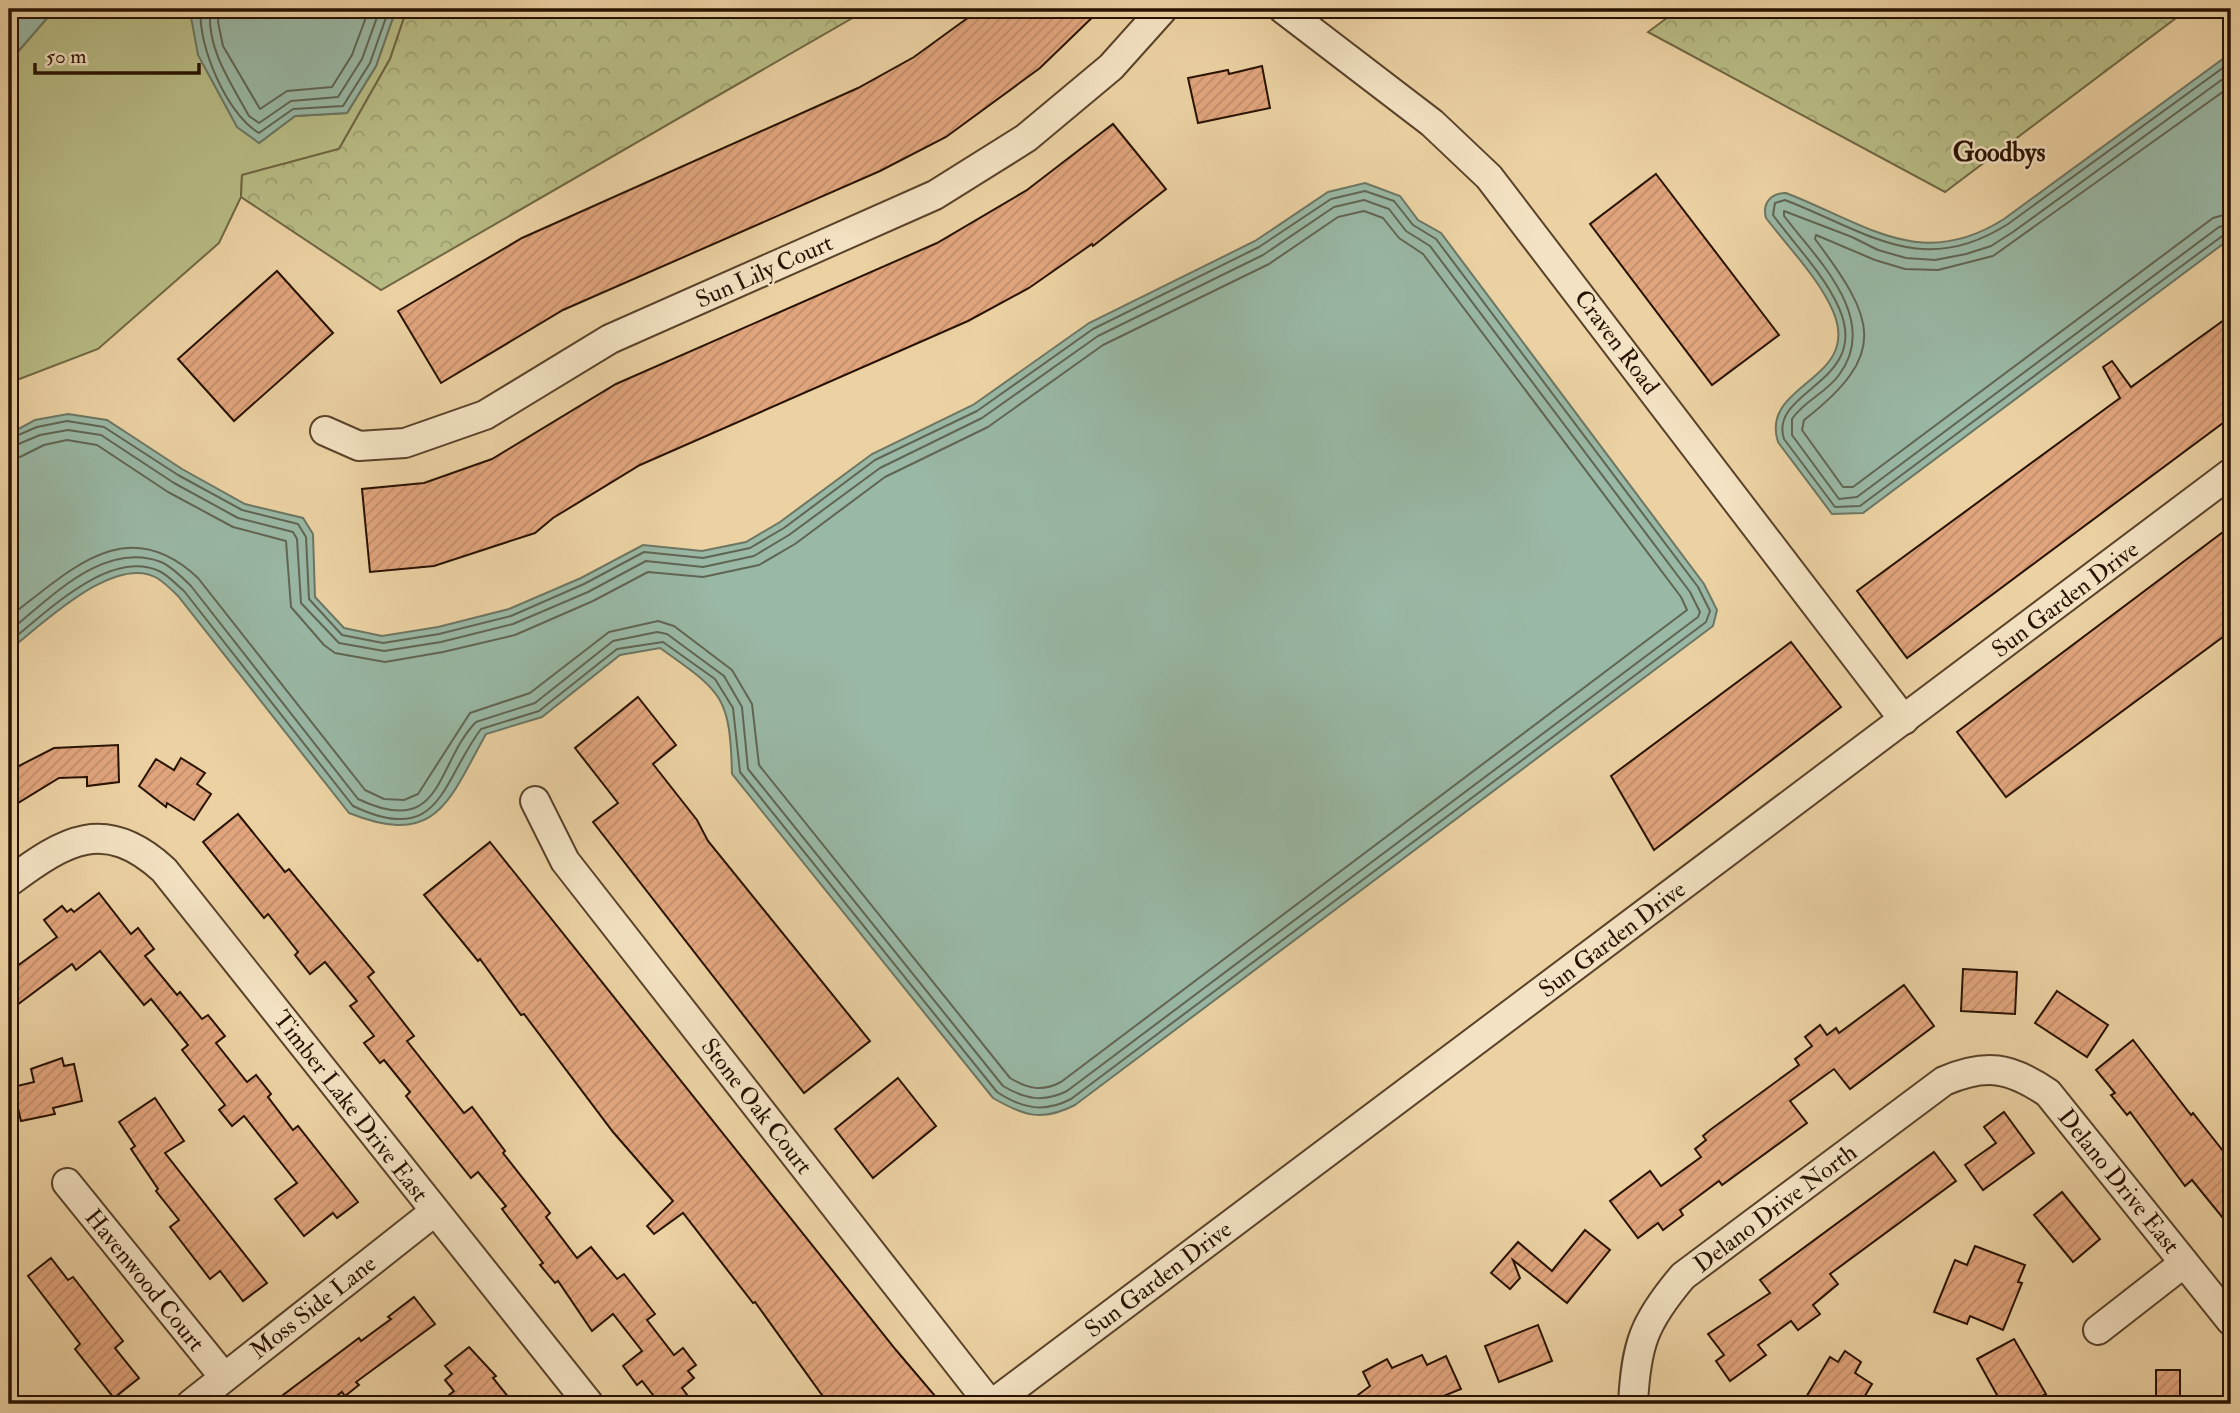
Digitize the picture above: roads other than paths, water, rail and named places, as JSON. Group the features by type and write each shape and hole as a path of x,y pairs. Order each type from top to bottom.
{"street":[{"name":"Sun Lily Court","path":"325,431 359,446 405,443 485,415 610,339 935,195 1026,138 1111,68 1163,9"},
{"name":"Craven Road","path":"1283,9 1432,123 1489,177 1904,720"},
{"name":"Sun Garden Drive","path":"991,1404 2231,473"},
{"name":"Stone Oak Court","path":"535,801 565,861 991,1404"},
{"name":"Timber Lake Drive East","path":"9,882 59,847 94,837 130,845 164,870 589,1404"},
{"name":"Delano Drive East","path":"1987,1069 2010,1072 2048,1093 2231,1321"},
{"name":"Delano Drive North","path":"1633,1404 1635,1364 1643,1334 1658,1305 1683,1276 1944,1082 1963,1073 1987,1069"},
{"name":"Havenwood Court","path":"66,1183 224,1377"},
{"name":"Moss Side Lane","path":"191,1404 434,1212"},
{"path":"2098,1330 2184,1263"}],"water":[{"path":"9,9 55,9 9,62"},
{"path":"195,9 396,9 376,66 347,113 295,116 259,143 237,127 198,55 191,17"},
{"path":"2231,53 2231,238 1863,513 1832,514 1778,442 1776,422 1783,406 1824,368 1834,353 1838,334 1827,298 1766,218 1765,208 1769,200 1786,193 1868,229 1920,242 1946,242 1974,234 2004,219"},
{"path":"1365,183 1400,196 1418,220 1441,233 1704,584 1717,610 1713,626 1075,1105 1053,1114 1024,1113 993,1098 732,774 729,727 719,698 710,686 660,648 620,655 542,717 486,734 449,798 436,812 421,821 402,825 379,822 349,813 178,596 157,578 140,573 120,575 100,583 59,610 9,650 9,434 35,420 68,414 107,420 182,469 245,504 303,518 313,534 315,597 344,628 382,636 438,627 509,609 581,578 643,545 702,551 746,542 780,522 872,454 973,405 1089,323 1255,241 1328,192"}],"district":[{"name":"Goodbys","path":"1999,152"}]}
